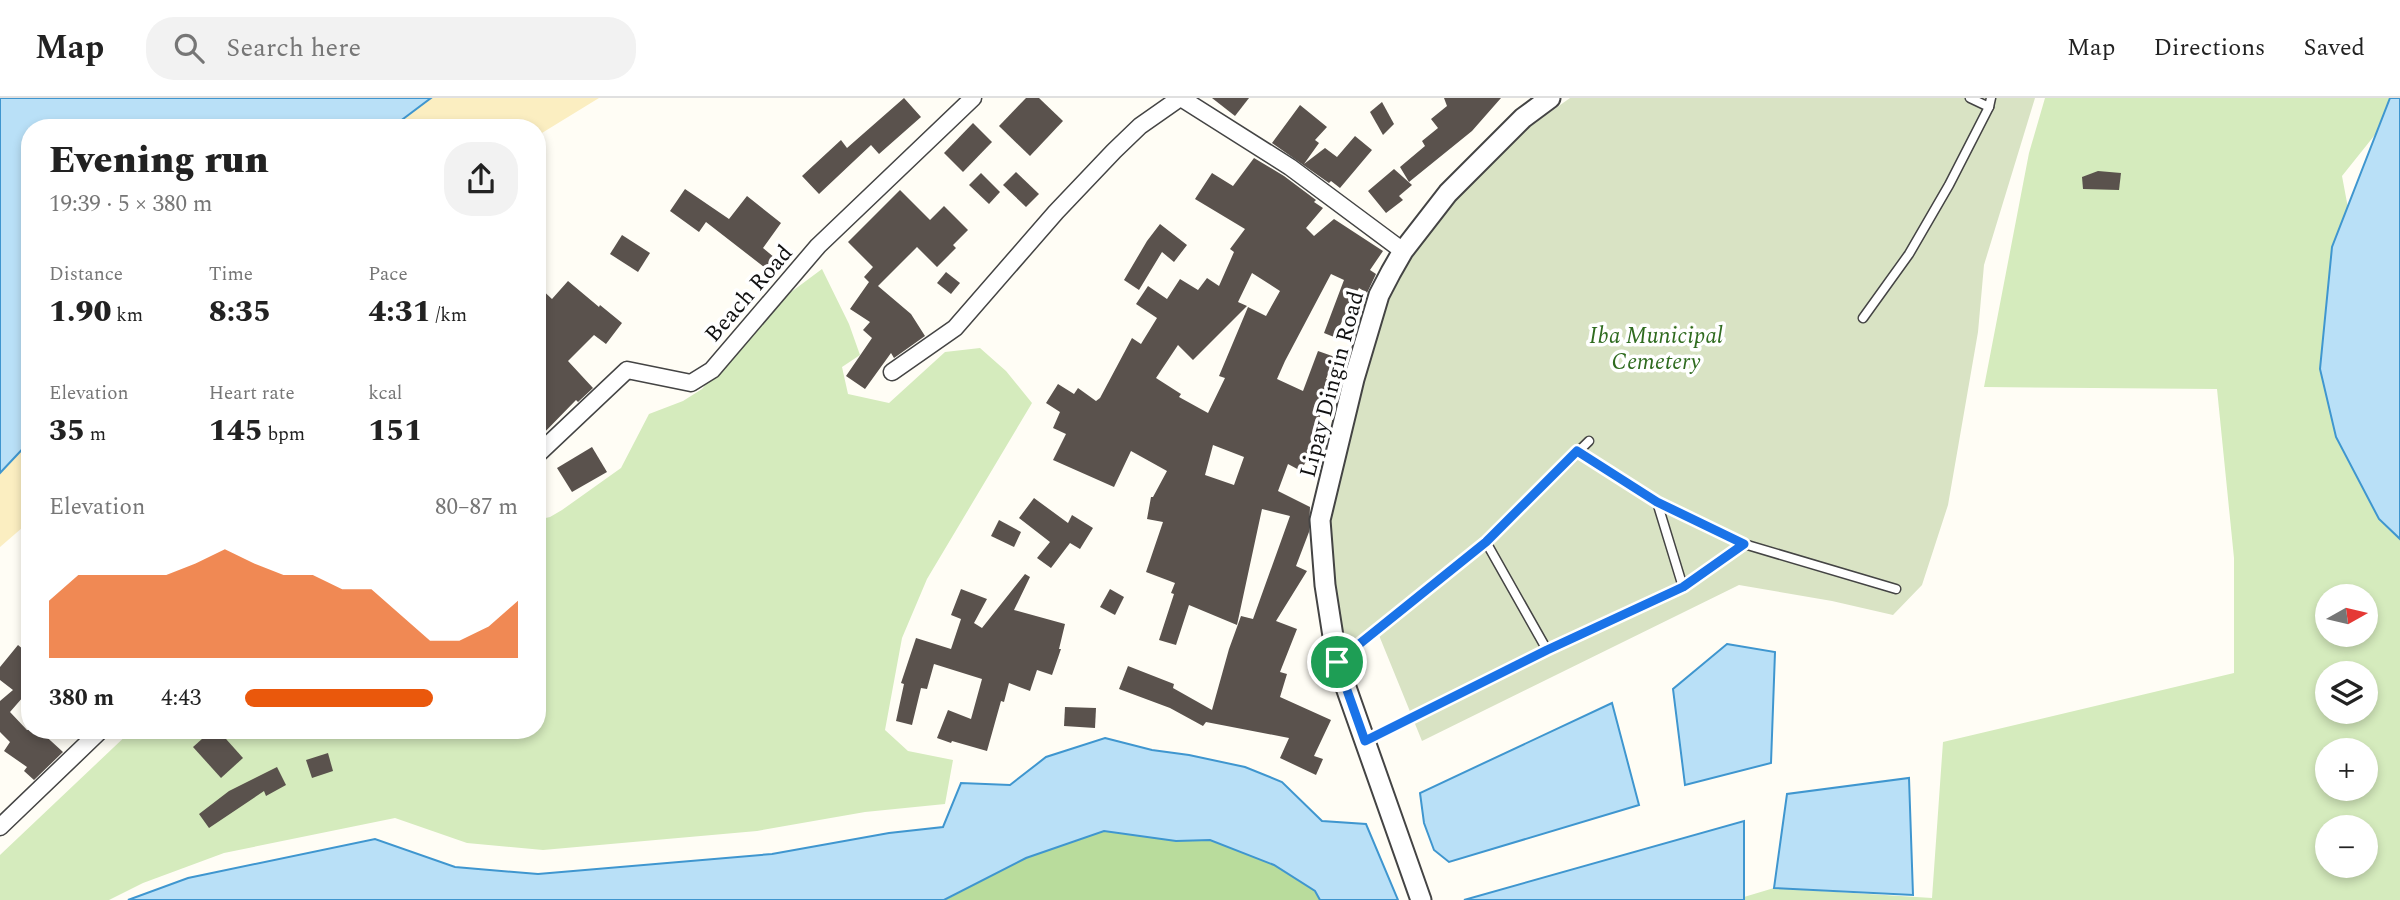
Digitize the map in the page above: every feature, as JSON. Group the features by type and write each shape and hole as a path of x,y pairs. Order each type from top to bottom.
{"street":[{"name":"Beach Road","path":"546,446 627,370 691,383 712,370 818,246 973,98"},
{"path":"892,372 955,328 1056,212 1114,151 1140,126 1180,98 1290,167 1403,251"},
{"name":"Lipay Dingin Road","path":"1421,900 1337,662 1325,585 1320,520 1334,466 1340,428 1379,295 1403,251 1448,193 1523,118 1550,98"},
{"path":"0,827 92,739"}],"lane":[{"path":"1863,318 1909,254 1950,185 1990,102 1970,98"},
{"path":"1337,662 1486,542 1589,441"},
{"path":"1577,451 1657,502 1744,544 1896,589"},
{"path":"1657,502 1683,587"},
{"path":"1486,542 1547,650"},
{"path":"1365,741 1547,650 1683,587 1744,544"}],"green space":[{"name":"Iba Municipal Cemetery","path":"1570,98 2035,98 1984,265 1978,332 1948,505 1922,585 1893,615 1739,585 1422,741 1376,628 1343,654 1326,515 1384,295 1452,195 1521,133"},
{"path":"2045,98 2391,98 2378,131 2342,176 2348,208 2332,247 2379,519 2400,539 2400,900 1744,900 1744,897 1774,888 1932,898 1943,742 2234,673 2234,558 2217,389 1984,387 2029,153"},
{"path":"822,269 849,324 860,355 842,367 848,394 889,403 945,352 980,348 1006,371 1032,403 927,579 902,638 885,730 908,751 953,760 945,804 865,812 757,831 543,850 467,843 395,818 224,853 143,883 109,900 0,900 0,855 122,739 546,739 546,518 562,510 621,468 649,414 683,401 702,389 775,304"},
{"path":"1104,831 1176,841 1210,840 1274,865 1315,891 1320,900 945,900 1026,858"}],"sand":[{"path":"431,98 599,98 546,130 546,119 403,119"},
{"path":"21,451 21,529 0,547 0,473"}],"water":[{"path":"0,98 431,98 403,119 21,119 21,451 0,473"},
{"path":"2390,98 2400,98 2400,539 2379,519 2336,437 2320,369 2332,247"},
{"path":"1727,644 1775,652 1771,763 1685,785 1673,689"},
{"path":"1612,703 1639,805 1449,862 1434,850 1424,823 1420,793"},
{"path":"1105,738 1152,750 1245,767 1282,782 1322,821 1366,824 1398,900 1320,900 1315,891 1274,865 1210,840 1176,841 1104,831 1026,858 944,900 128,900 188,878 375,839 455,867 538,874 772,854 889,833 943,827 961,783 1010,785 1046,757"},
{"path":"1909,778 1913,895 1774,888 1787,794"},
{"path":"1744,821 1744,900 1464,900"}],"building":[{"path":"904,98 921,117 879,154 871,145 819,194 802,176 841,140 847,148"},
{"path":"1026,98 1039,98 1063,121 1030,156 999,126"},
{"path":"1212,98 1249,98 1235,116"},
{"path":"1444,98 1501,98 1472,131 1409,182 1400,167 1425,146 1422,141 1438,128 1431,119 1447,106"},
{"path":"1382,102 1394,124 1383,135 1370,112"},
{"path":"1300,105 1327,127 1315,140 1319,143 1304,164 1325,148 1337,157 1355,136 1372,150 1340,188 1272,143"},
{"path":"973,123 992,142 963,172 944,153"},
{"path":"1254,158 1284,176 1323,208 1306,228 1314,236 1334,219 1383,251 1370,270 1376,274 1367,293 1359,288 1334,337 1324,333 1344,280 1331,274 1277,379 1303,391 1318,351 1335,357 1326,379 1329,380 1317,405 1323,407 1309,450 1311,451 1301,471 1288,464 1278,491 1310,507 1309,532 1296,566 1307,571 1276,621 1297,629 1280,672 1287,674 1280,697 1331,720 1314,756 1323,759 1316,775 1280,758 1289,738 1206,722 1203,726 1170,708 1119,689 1128,666 1174,684 1173,688 1212,710 1241,616 1253,619 1290,516 1262,509 1237,625 1189,605 1176,645 1159,640 1175,583 1146,572 1163,522 1147,519 1151,497 1167,471 1131,451 1114,487 1053,460 1066,434 1053,428 1060,412 1046,403 1058,384 1074,394 1078,388 1096,401 1100,398 1132,338 1141,344 1157,318 1136,304 1148,286 1167,299 1180,279 1198,290 1207,278 1219,286 1234,252 1230,249 1245,229 1195,199 1212,173 1233,186","holes":["1252,273 1280,291 1266,316 1248,307 1219,376 1225,378 1208,413 1179,397 1181,394 1156,378 1178,345 1193,360 1247,306 1238,302","1213,445 1244,457 1234,485 1205,475"]},
{"path":"1394,169 1412,185 1399,196 1403,200 1386,213 1368,191"},
{"path":"2098,171 2121,173 2119,190 2083,189 2082,177"},
{"path":"1016,172 1039,194 1026,207 1003,185"},
{"path":"981,173 1000,192 989,204 969,185"},
{"path":"685,189 729,219 747,196 781,223 763,248 781,263 773,274 706,222 699,232 670,211"},
{"path":"900,190 930,220 944,206 968,230 953,245 956,248 937,267 917,247 878,286 911,314 925,336 894,358 891,353 865,389 846,376 872,338 863,330 870,322 850,309 869,282 864,277 873,267 848,242"},
{"path":"1160,224 1187,245 1174,262 1162,252 1139,290 1124,280"},
{"path":"622,235 650,253 638,272 610,254"},
{"path":"946,272 960,283 951,294 937,283"},
{"path":"568,281 622,323 606,344 594,335 568,361 593,388 578,402 576,400 546,431 546,293 552,299"},
{"path":"592,447 607,472 572,492 557,468"},
{"path":"1034,498 1068,523 1072,515 1093,528 1080,549 1070,543 1051,568 1037,558 1050,542 1019,518"},
{"path":"999,520 1021,532 1014,547 991,536"},
{"path":"1025,574 1030,577 1014,610 1065,624 1061,649 1052,675 1037,670 1030,691 1009,683 987,751 937,738 948,710 971,719 982,679 934,664 927,689 921,688 912,725 896,721 904,684 901,683 916,638 951,649 961,619 951,615 961,589 987,599 974,623 982,628"},
{"path":"1110,589 1124,597 1115,615 1100,607"},
{"path":"18,645 21,648 21,699 10,712 21,724 21,739 49,739 63,752 34,780 24,771 27,767 4,751 10,742 0,732 0,701 13,690 0,680 0,667"},
{"path":"1065,707 1096,708 1095,728 1064,726"},
{"path":"202,739 226,739 243,758 221,778 193,747"},
{"path":"328,753 333,771 312,778 306,760"},
{"path":"277,767 286,785 266,796 264,791 209,828 199,814 229,791"}],"route":[{"path":"1577,451 1657,502 1744,544 1683,587 1547,650 1365,741 1337,662 1486,542 1577,451"}]}
